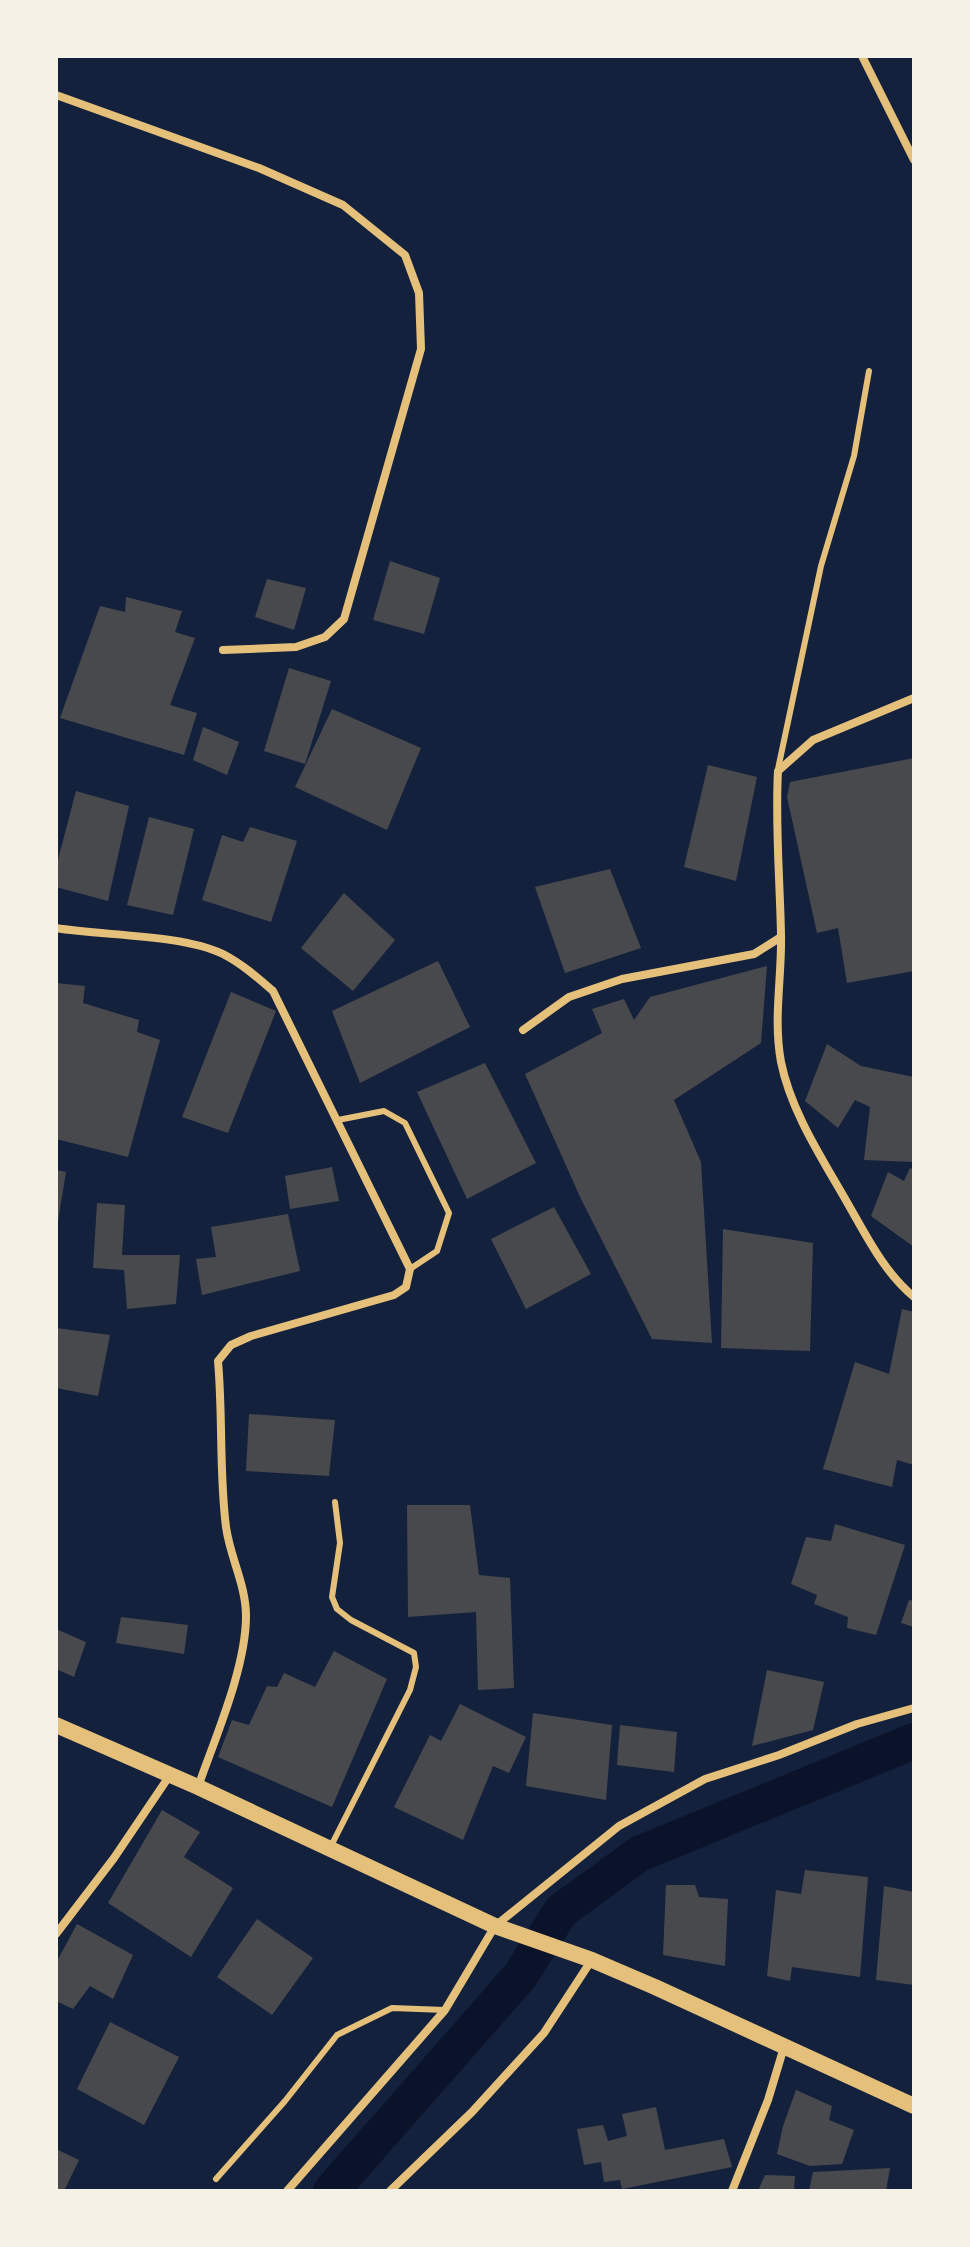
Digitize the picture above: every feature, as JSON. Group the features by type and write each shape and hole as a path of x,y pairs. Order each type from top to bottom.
{"main road":[{"path":"56,1725 170,1774 495,1926 585,1958 914,2106"}],"street":[{"path":"862,56 914,160"},
{"path":"56,95 259,168 343,205 405,255 419,293 421,349 344,619 325,637 296,647 223,650"},
{"path":"914,698 813,740 778,771 775,815 781,937 777,1023 781,1062 792,1097 821,1156 884,1267 914,1297"},
{"path":"56,928 189,944 220,953 248,968 273,991 410,1269 406,1287 394,1295 251,1336 231,1345 218,1361 223,1412 221,1479 227,1530 246,1616 243,1645 198,1787"},
{"path":"523,1030 569,997 622,979 754,954 781,937"},
{"path":"287,2191 445,2010 495,1926 619,1826 705,1779 779,1755 857,1724 914,1708"},
{"path":"56,1934 114,1858 170,1774"},
{"path":"390,2191 472,2112 544,2033 585,1958"},
{"path":"732,2191 768,2100 784,2046"}],"lane":[{"path":"778,771 821,566 854,456 869,371"},
{"path":"338,1120 384,1111 405,1123 449,1213 437,1251 410,1269"},
{"path":"330,1848 410,1690 416,1667 414,1653 351,1620 337,1609 332,1597 340,1543 335,1502"},
{"path":"216,2179 285,2101 337,2035 392,2008 445,2010"}],"building":[{"path":"390,561 440,578 424,634 373,620"},
{"path":"267,579 306,588 294,630 255,617"},
{"path":"126,597 182,611 175,632 195,638 170,705 197,713 184,755 60,718 100,606 125,612"},
{"path":"289,668 331,681 305,764 264,751"},
{"path":"332,709 421,748 387,830 295,787"},
{"path":"203,727 239,742 227,775 193,760"},
{"path":"914,758 914,971 847,983 838,928 817,933 787,797 790,782"},
{"path":"708,765 757,777 736,881 684,867"},
{"path":"76,791 129,806 108,901 56,887 56,867"},
{"path":"149,817 194,829 173,915 127,905"},
{"path":"250,827 297,841 271,922 202,900 222,835 243,842"},
{"path":"610,869 641,948 565,973 535,887"},
{"path":"344,893 395,940 353,991 301,948"},
{"path":"438,961 470,1027 360,1083 332,1011"},
{"path":"767,966 761,1043 674,1100 701,1162 712,1343 652,1339 581,1199 525,1074 602,1033 592,1009 624,999 634,1020 650,997"},
{"path":"56,983 85,986 83,1003 139,1020 137,1032 160,1040 128,1157 56,1139"},
{"path":"231,992 276,1011 228,1133 182,1117"},
{"path":"827,1044 861,1066 914,1077 914,1162 864,1160 870,1107 855,1100 838,1128 805,1101"},
{"path":"485,1063 536,1163 467,1199 417,1092"},
{"path":"332,1167 339,1201 290,1209 285,1176"},
{"path":"910,1168 914,1170 914,1247 871,1216 888,1172 904,1181"},
{"path":"56,1170 66,1172 58,1221 56,1221"},
{"path":"97,1203 125,1205 122,1255 180,1255 176,1304 127,1309 124,1270 93,1268"},
{"path":"554,1207 591,1274 526,1309 491,1239"},
{"path":"288,1214 300,1271 202,1295 196,1259 216,1257 211,1227"},
{"path":"723,1229 813,1243 810,1351 721,1348"},
{"path":"902,1309 914,1312 914,1465 897,1460 892,1487 823,1469 855,1362 889,1374"},
{"path":"56,1328 110,1335 98,1396 56,1388"},
{"path":"249,1414 335,1420 329,1476 246,1471"},
{"path":"407,1505 470,1505 479,1575 510,1578 514,1688 478,1690 476,1612 408,1617"},
{"path":"835,1524 905,1545 876,1635 847,1628 848,1617 814,1604 817,1595 791,1584 806,1537 831,1541"},
{"path":"909,1600 914,1601 914,1627 901,1623"},
{"path":"121,1617 188,1625 184,1654 116,1643"},
{"path":"56,1629 86,1642 74,1677 56,1669"},
{"path":"334,1651 387,1679 332,1807 218,1757 232,1720 249,1725 267,1686 277,1687 284,1673 315,1687"},
{"path":"767,1670 824,1682 813,1730 752,1746"},
{"path":"460,1704 526,1737 509,1773 493,1766 463,1840 394,1807 430,1735 441,1741"},
{"path":"533,1713 612,1725 606,1800 526,1786"},
{"path":"620,1725 677,1732 674,1772 617,1765"},
{"path":"162,1810 200,1832 184,1857 233,1888 191,1957 108,1903"},
{"path":"805,1870 868,1877 860,1977 792,1967 790,1981 767,1976 776,1890 801,1894"},
{"path":"666,1885 695,1885 699,1897 728,1899 725,1966 663,1955"},
{"path":"884,1886 914,1892 914,1985 876,1980"},
{"path":"257,1919 313,1958 272,2015 217,1977"},
{"path":"77,1924 133,1955 113,1999 90,1986 73,2009 56,2001 56,1963"},
{"path":"110,2022 179,2057 144,2125 77,2089"},
{"path":"796,2090 832,2106 829,2120 854,2130 842,2164 810,2166 777,2154"},
{"path":"656,2107 665,2150 724,2139 732,2167 622,2189 620,2180 604,2182 601,2162 584,2165 577,2129 603,2125 608,2141 627,2136 622,2114"},
{"path":"56,2149 79,2160 64,2191 56,2191"},
{"path":"890,2168 886,2191 809,2191 813,2172"},
{"path":"765,2175 795,2176 794,2191 758,2191"}],"waterway":[{"path":"331,2191 520,1976 561,1911 639,1854 914,1741"}]}
